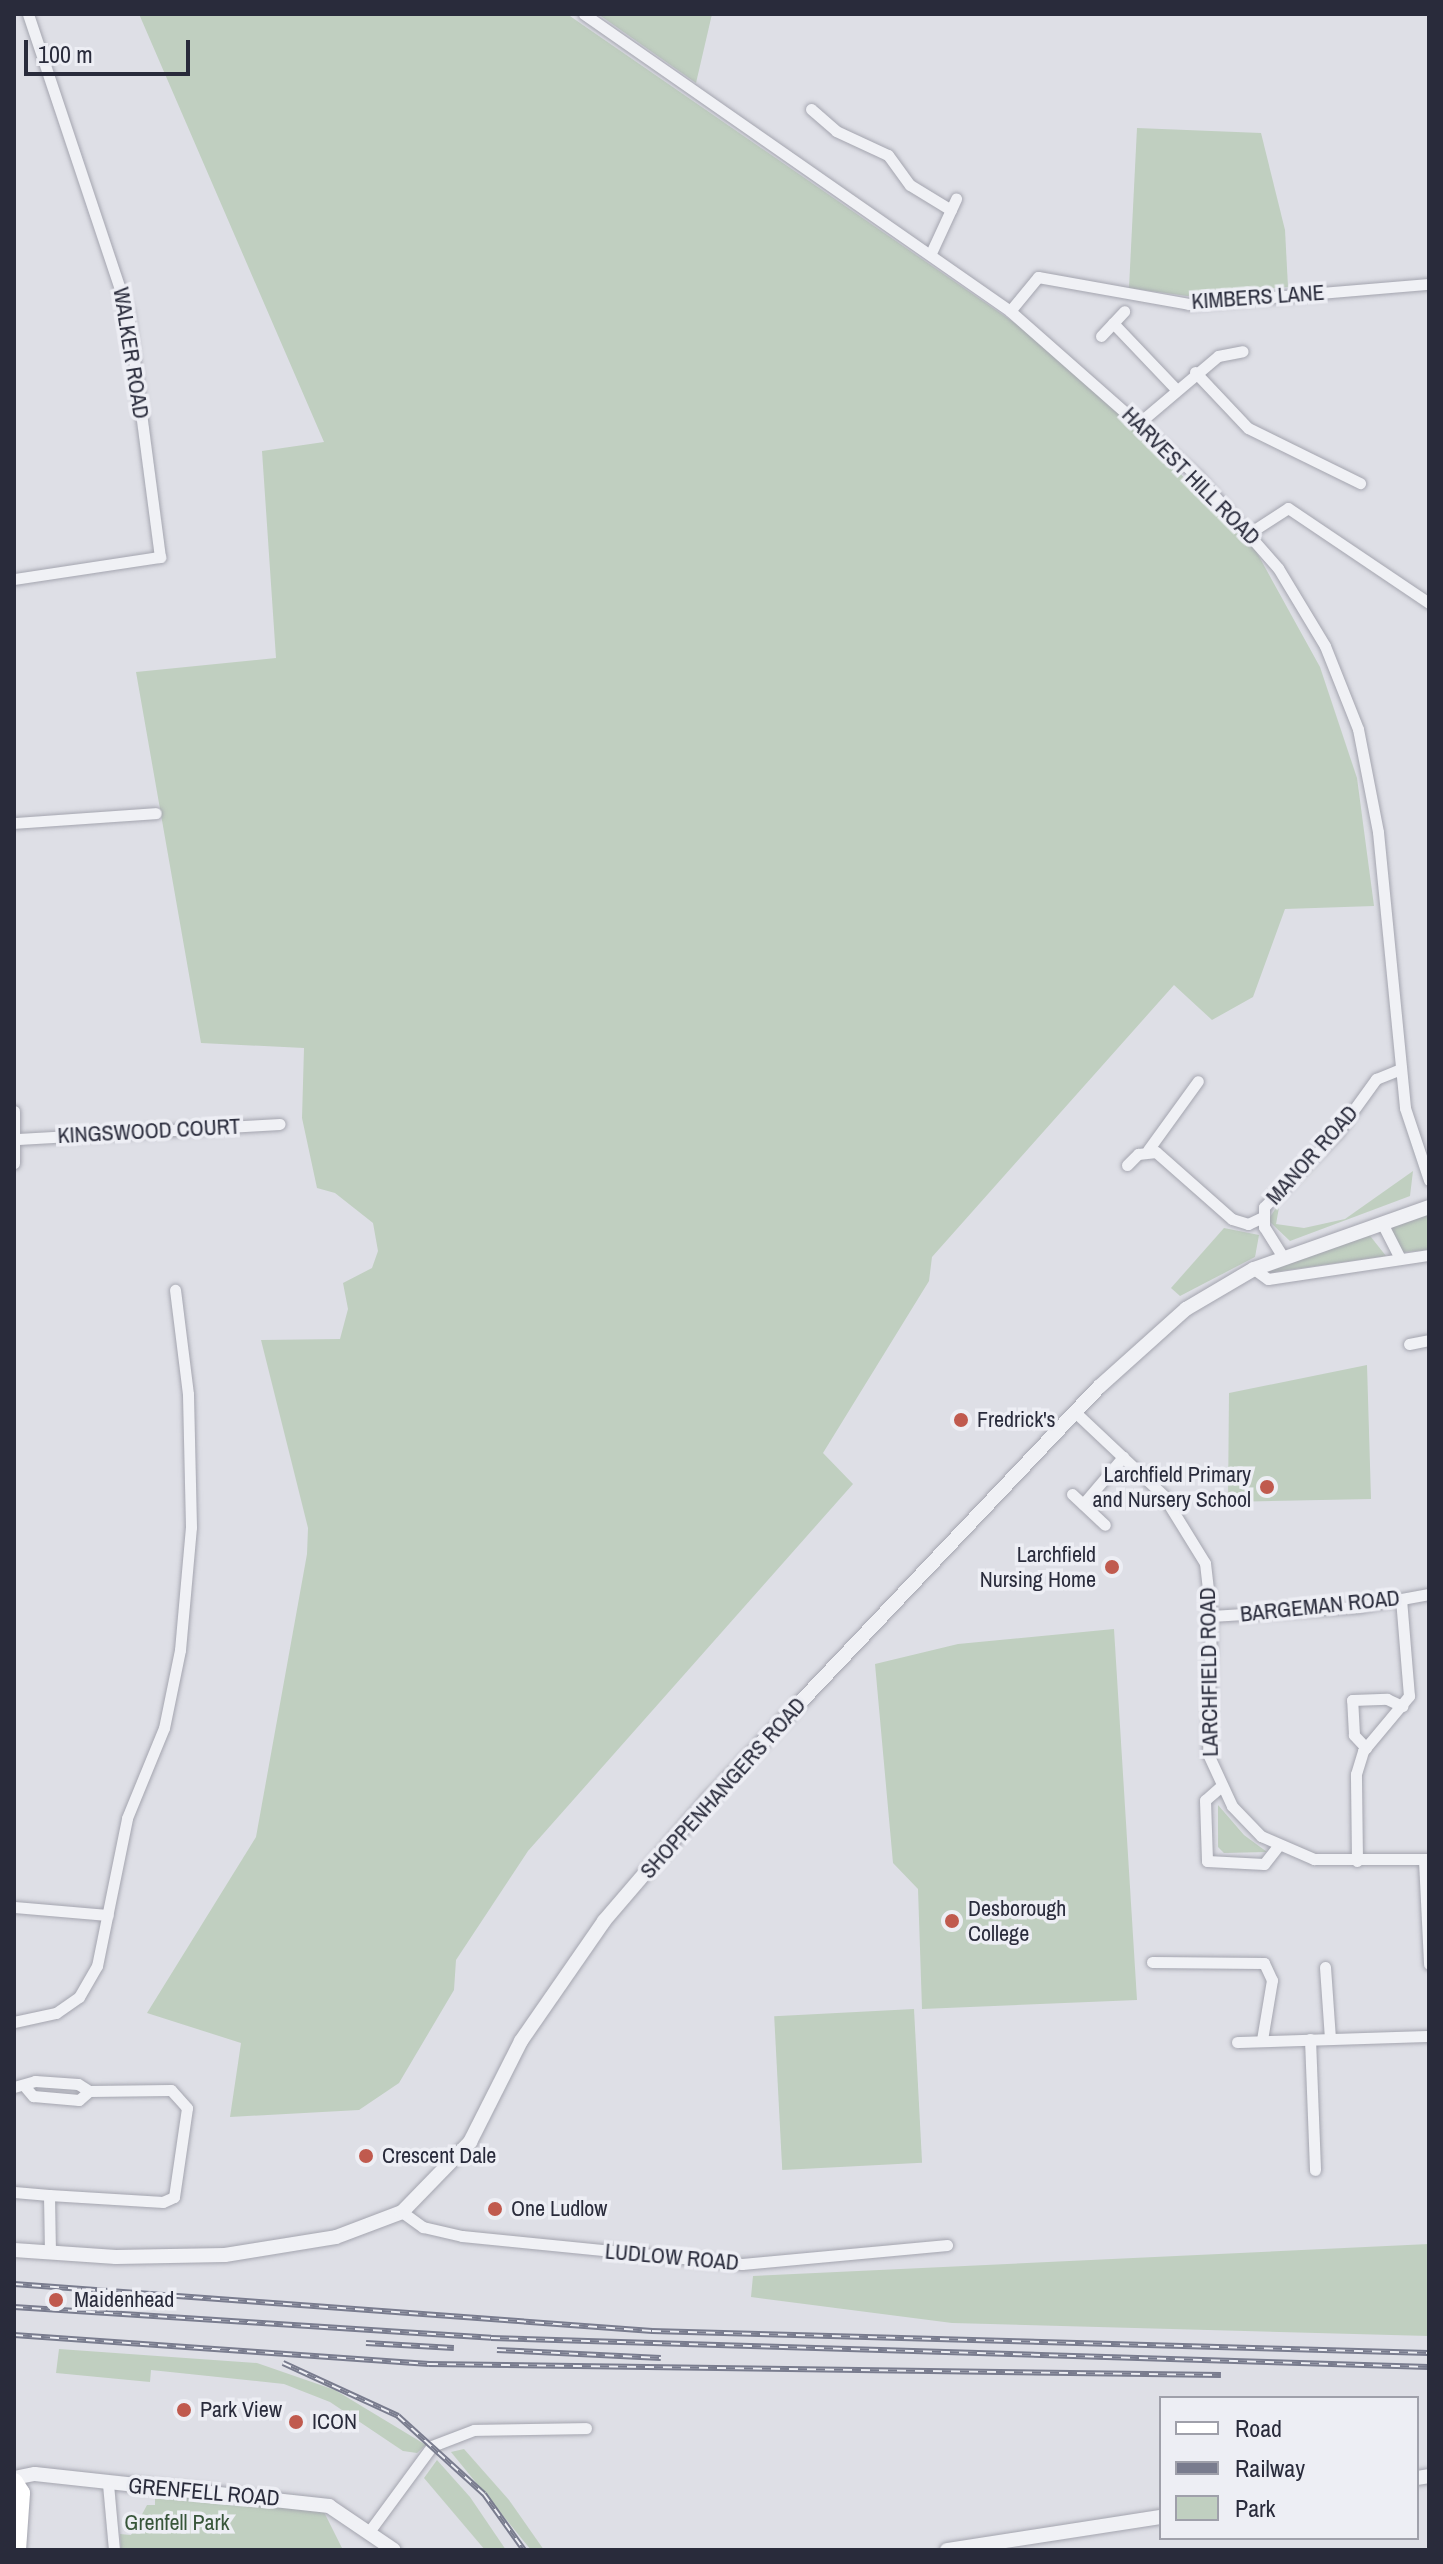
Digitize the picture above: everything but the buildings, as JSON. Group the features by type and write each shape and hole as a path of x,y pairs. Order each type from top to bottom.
{"main road":[{"path":"16,2487 17,2550"}],"street":[{"name":"WALKER ROAD","path":"14,579 160,557 128,313 28,14"},
{"name":"HARVEST HILL ROAD","path":"584,14 1010,311 1140,422 1251,532 1325,646 1358,729 1378,832 1405,1108 1429,1180"},
{"path":"811,109 836,131 888,155 910,185 953,205 931,253"},
{"name":"KIMBERS LANE","path":"1010,311 1038,277 1189,304 1429,284"},
{"path":"1101,336 1124,311"},
{"path":"1113,323 1174,387"},
{"path":"1140,422 1174,387 1218,356 1243,351"},
{"path":"1195,372 1248,428 1360,483"},
{"path":"1251,532 1288,508 1429,603"},
{"path":"14,823 156,814"},
{"name":"MANOR ROAD","path":"1283,1257 1261,1218 1376,1079 1401,1069"},
{"path":"1127,1165 1148,1150 1152,1137 1198,1081"},
{"path":"14,1111 18,1139 14,1163"},
{"name":"KINGSWOOD COURT","path":"18,1139 280,1124"},
{"path":"1148,1150 1232,1219 1248,1224 1261,1218"},
{"name":"SHOPPENHANGERS ROAD","path":"14,2250 167,2257 289,2248 402,2212 470,2142 521,2041 604,1921 705,1803 1076,1413 1186,1309 1254,1269 1429,1207"},
{"path":"1382,1223 1399,1256"},
{"path":"1254,1269 1268,1279 1399,1256 1429,1255"},
{"path":"14,2022 56,2013 79,1997 97,1966 127,1818 164,1728 190,1573 188,1394 175,1290"},
{"path":"1409,1344 1429,1340"},
{"name":"LARCHFIELD ROAD","path":"1076,1413 1183,1520 1205,1563 1211,1616 1208,1754 1219,1788 1246,1823 1278,1846 1314,1859 1427,1860"},
{"path":"1083,1504 1123,1457"},
{"path":"1072,1494 1105,1525"},
{"name":"BARGEMAN ROAD","path":"1211,1616 1429,1594"},
{"path":"1357,1861 1356,1774 1366,1748 1402,1706 1412,1678 1401,1599"},
{"path":"1366,1748 1354,1735 1352,1700 1387,1699 1402,1706"},
{"name":"LARCHFIELD ROAD","path":"1219,1788 1205,1800 1207,1861 1264,1864 1278,1846"},
{"path":"1427,1860 1429,1964"},
{"path":"14,1907 108,1915"},
{"path":"1152,1962 1264,1963 1272,1980 1262,2040"},
{"path":"1325,1967 1330,2039"},
{"path":"1237,2042 1429,2036"},
{"path":"1310,2039 1315,2170"},
{"path":"14,2192 163,2202 180,2187 183,2096 150,2089 89,2091 79,2100 33,2096 20,2088"},
{"path":"49,2195 50,2253"},
{"name":"LUDLOW ROAD","path":"402,2212 423,2227 462,2236 742,2264 947,2245"},
{"path":"371,2529 432,2446 474,2430 586,2428"},
{"name":"GRENFELL ROAD","path":"16,2487 47,2478 315,2504 371,2529 394,2550"},
{"path":"108,2484 114,2550"},
{"path":"947,2550 1159,2517"}],"green space":[{"path":"139,14 567,14 1022,328 1117,409 1256,551 1320,667 1357,778 1374,906 1285,909 1253,997 1212,1020 1174,985 932,1257 929,1281 823,1453 853,1484 528,1851 456,1960 454,1990 399,2083 359,2110 230,2117 241,2043 147,2013 256,1837 307,1554 308,1528 261,1340 340,1339 348,1309 343,1283 372,1268 378,1251 373,1223 335,1193 317,1188 302,1118 304,1048 201,1043 136,672 276,658 262,451 324,442"},
{"path":"598,14 712,14 696,83"},
{"path":"1137,128 1261,133 1285,230 1288,287 1187,296 1129,288"},
{"path":"1413,1171 1410,1196 1290,1241 1268,1220 1280,1202 1276,1224 1304,1228 1345,1219"},
{"path":"1429,1214 1429,1250 1403,1252 1390,1234 1393,1225"},
{"path":"1224,1228 1259,1235 1255,1257 1180,1296 1171,1288"},
{"path":"1367,1232 1386,1256 1266,1273 1266,1267"},
{"path":"1367,1365 1371,1499 1228,1502 1229,1393"},
{"path":"1114,1629 1137,2000 922,2009 918,1889 893,1863 875,1664 958,1644"},
{"path":"1218,1805 1244,1835 1267,1852 1224,1853 1218,1847"},
{"path":"914,2009 922,2163 782,2170 774,2016"},
{"path":"1429,2244 1429,2336 952,2323 751,2297 753,2276"},
{"path":"59,2349 257,2363 335,2390 426,2445 417,2453 403,2451 330,2402 284,2384 151,2370 150,2382 56,2373"},
{"path":"464,2449 509,2500 544,2550 531,2550 451,2452"},
{"path":"437,2460 470,2497 506,2550 485,2550 424,2478"},
{"name":"Grenfell Park","path":"155,2493 323,2510 343,2550 121,2550 120,2534 131,2535 147,2505 155,2505"}],"railway":[{"path":"14,2284 652,2331 1429,2353"},
{"path":"14,2307 491,2338 1429,2367"},
{"path":"14,2335 429,2364 1221,2375"},
{"path":"366,2343 454,2348"},
{"path":"497,2350 661,2358"},
{"path":"283,2363 398,2416 484,2494 524,2550"}],"place":[{"name":"Fredrick's","path":"961,1420"},
{"name":"Larchfield Primary and Nursery School","path":"1267,1487"},
{"name":"Larchfield Nursing Home","path":"1112,1567"},
{"name":"Desborough College","path":"952,1921"},
{"name":"Crescent Dale","path":"366,2156"},
{"name":"One Ludlow","path":"495,2209"},
{"name":"Maidenhead","path":"56,2300"},
{"name":"Park View","path":"184,2410"},
{"name":"ICON","path":"296,2422"}]}
